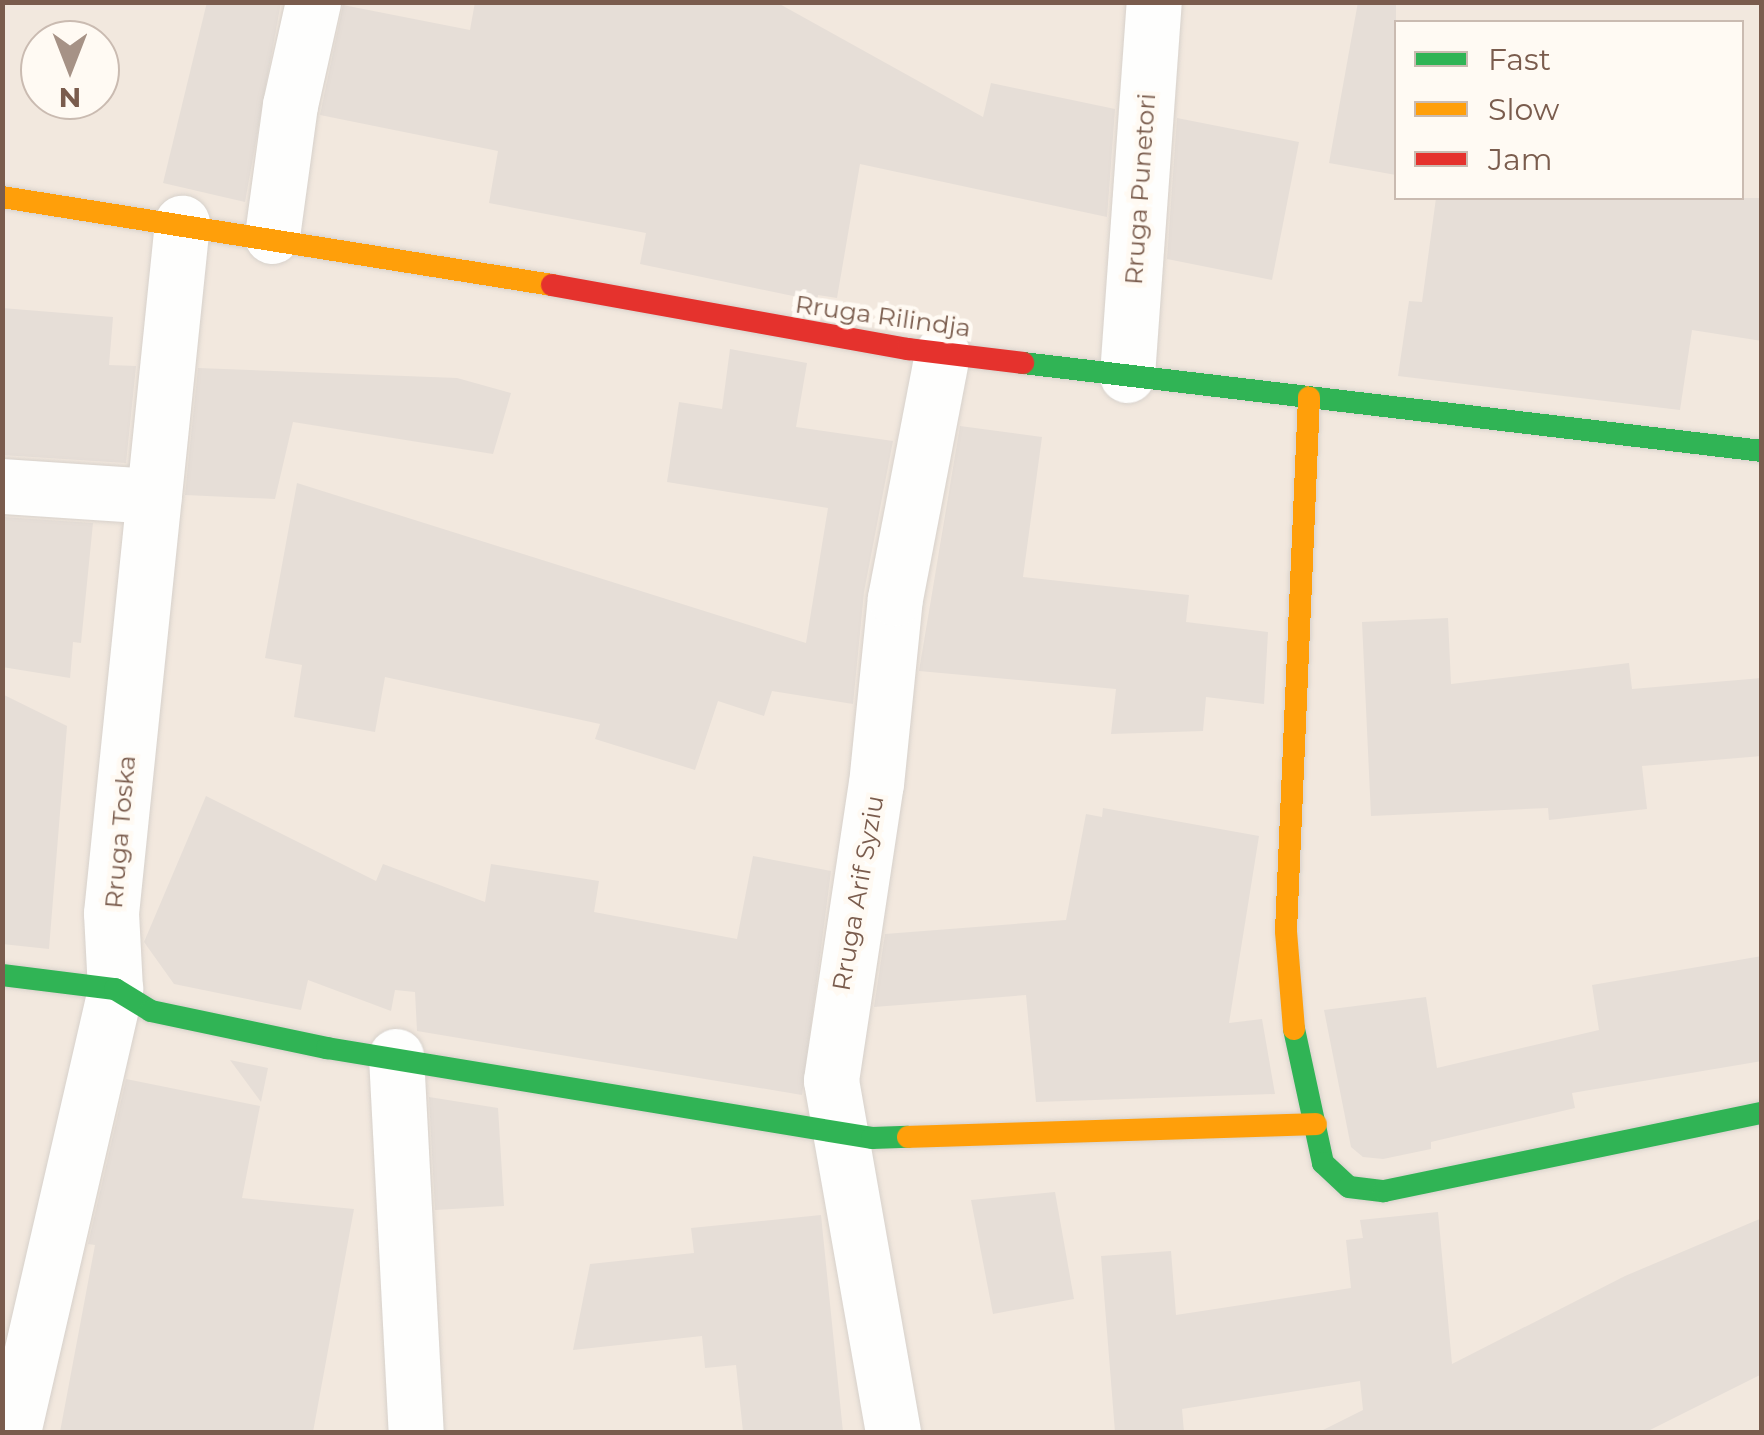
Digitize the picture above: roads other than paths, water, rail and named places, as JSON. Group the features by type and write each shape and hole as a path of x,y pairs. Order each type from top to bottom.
{"street":[{"path":"272,236 290,105 313,2"},
{"name":"Rruga Punetori","path":"1127,375 1154,2"},
{"name":"Rruga Rilindja","path":"2,197 272,236 942,353 1762,451"},
{"name":"Rruga Toska","path":"13,1432 114,989 110,913 182,223"},
{"name":"Rruga Arif Syziu","path":"894,1432 831,1080 840,996 876,784 895,598 942,353"},
{"path":"1309,397 1286,931 1295,1044 1323,1162 1349,1187 1384,1191 1762,1114"},
{"path":"2,486 154,496"},
{"path":"2,974 114,989 151,1011 840,1134 933,1138 1316,1124"},
{"path":"396,1056 416,1432"}]}
